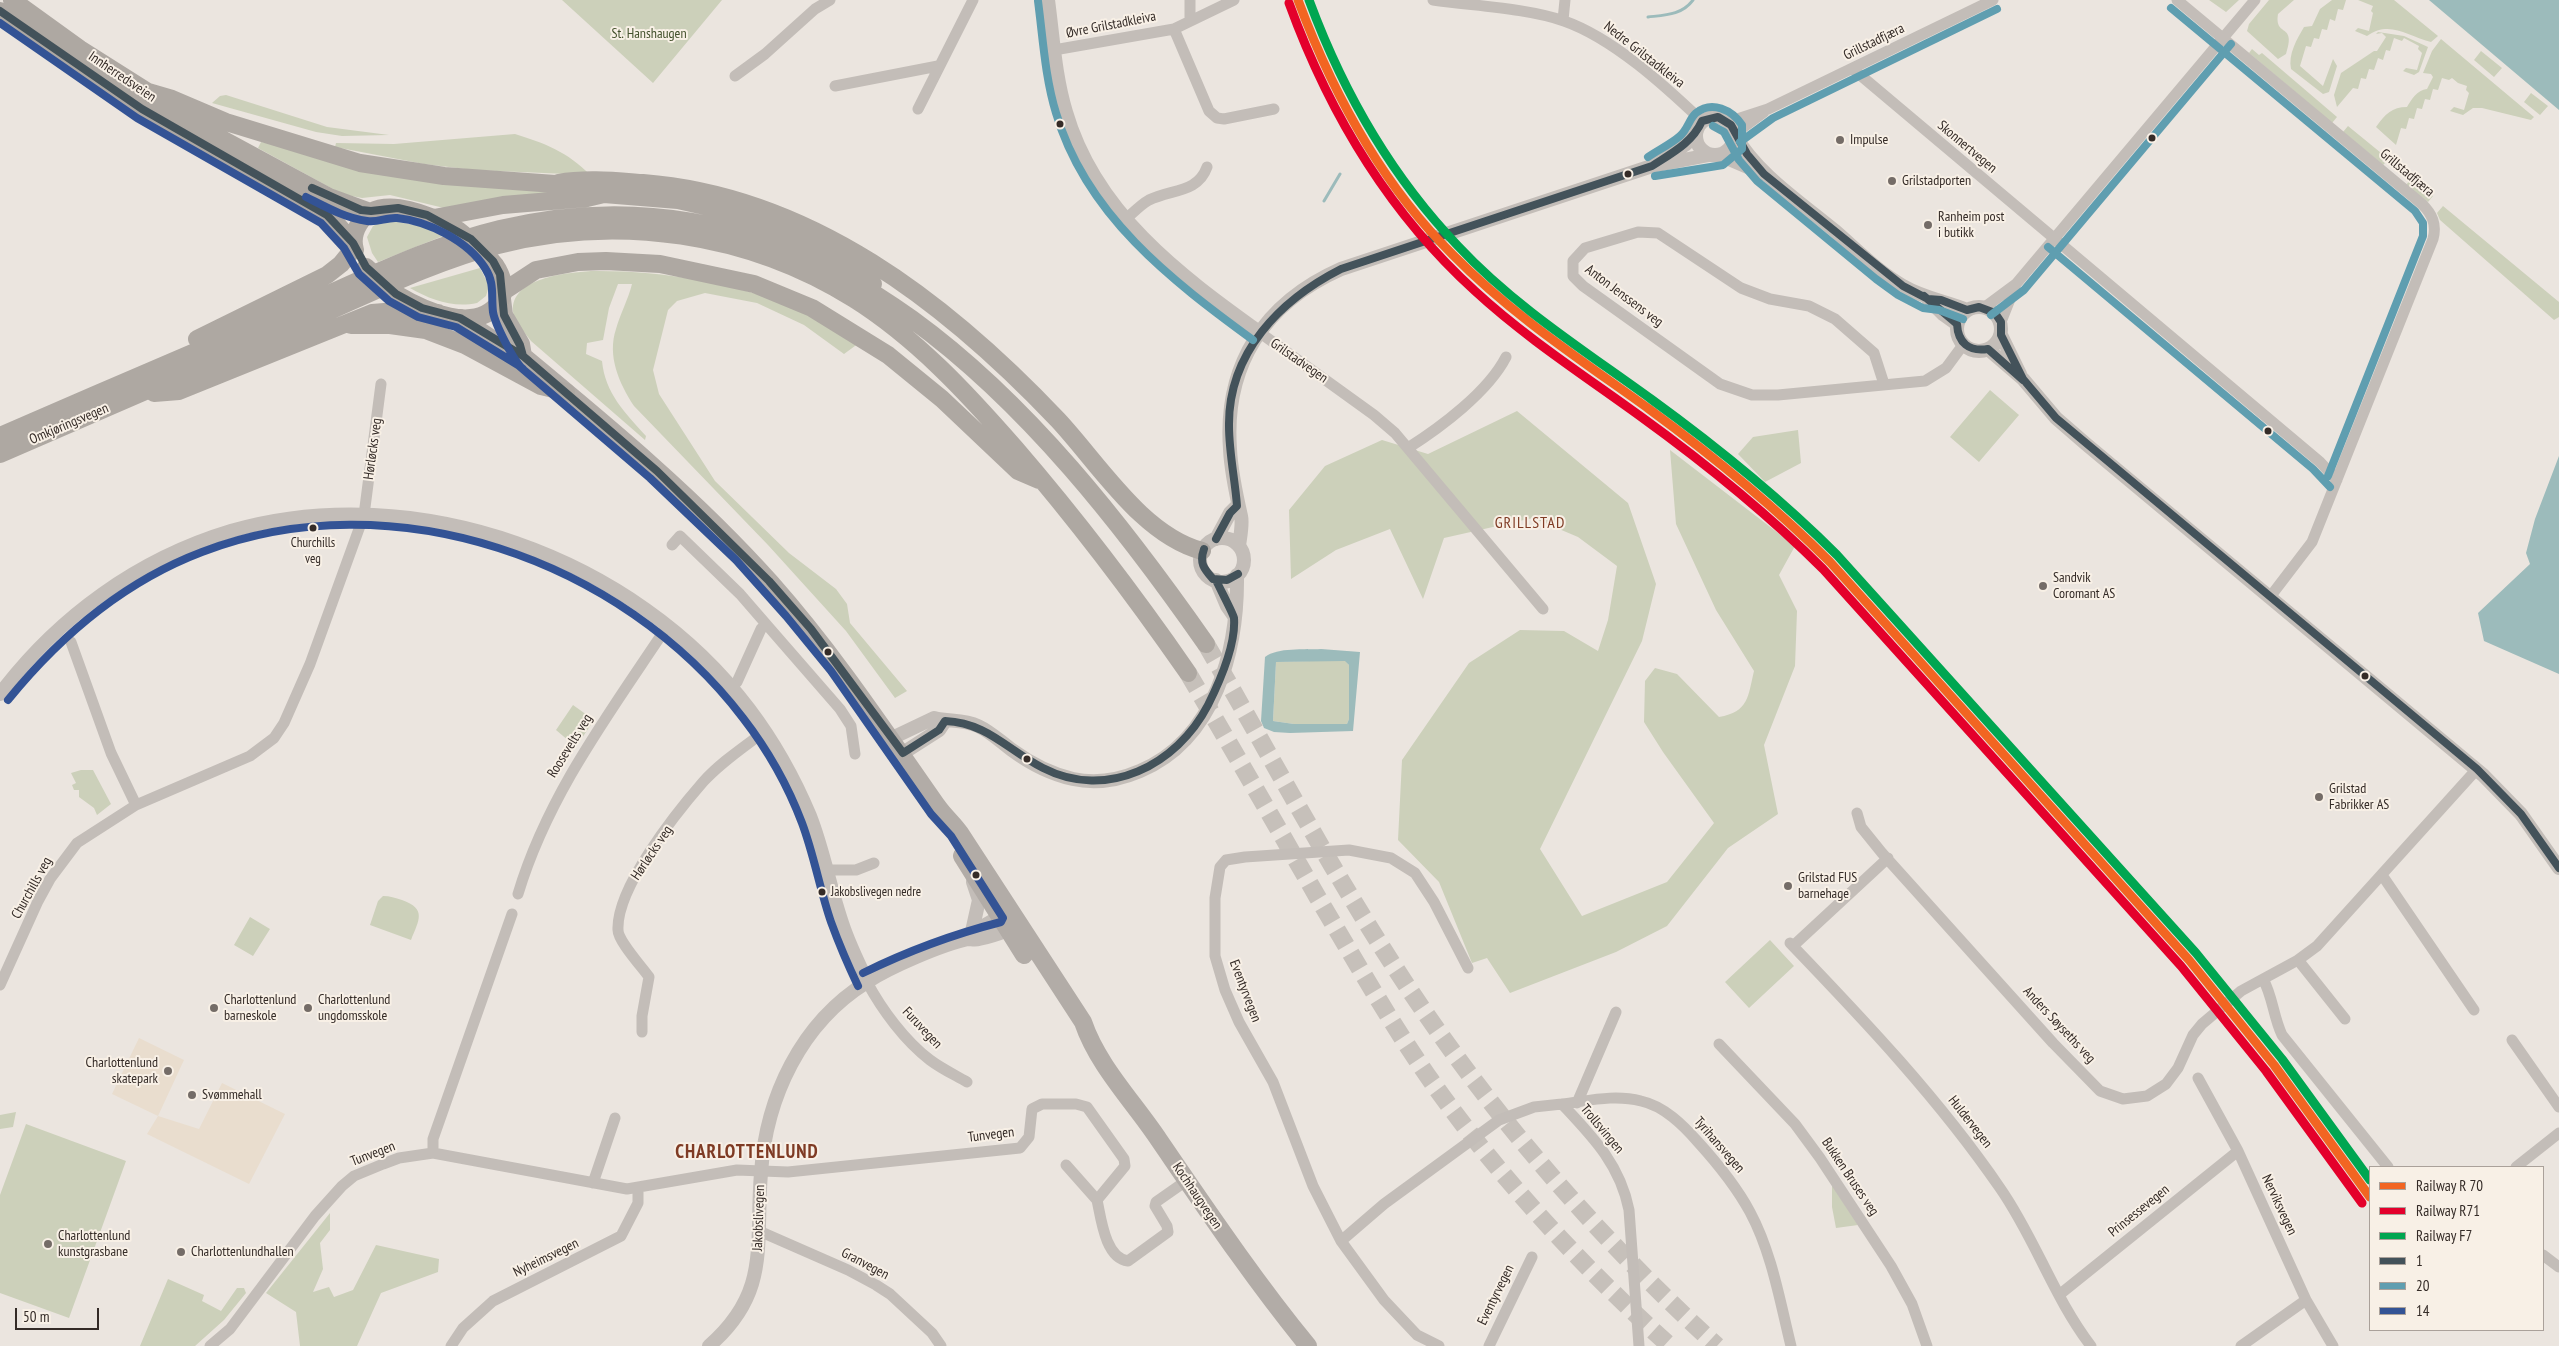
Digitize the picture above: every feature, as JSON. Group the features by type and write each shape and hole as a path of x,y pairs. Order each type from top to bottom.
{"highway":[{"name":"Innherredsveien","path":"12,0 80,49 148,92 166,110 337,201 370,212"},
{"name":"Innherredsveien","path":"0,11 142,109 322,212 336,223 354,245 366,267 396,294 438,313"},
{"path":"148,92 172,98 226,122 360,163 444,176 558,183 588,188 604,194 657,198 705,205 795,234 852,263 899,309 991,385 1078,474 1148,560 1206,644"},
{"path":"558,183 577,180 659,184 726,196 767,209 841,243 908,287 962,331 1037,400 1147,519 1175,541 1202,551"},
{"path":"434,218 503,205 587,198 604,194"},
{"path":"136,386 166,354 327,275 341,264 354,245 359,224 370,212 382,208 398,208 434,218 458,230 483,250 495,265 501,276 503,295"},
{"path":"136,386 448,246 497,230 569,217 642,215 717,226 788,248 827,265 899,309"},
{"path":"136,386 421,272 497,245 570,233 630,231 671,234 751,251 820,279 856,300 936,364 991,421 1044,482 1142,606 1188,673"},
{"path":"136,386 179,390 343,324 385,311 438,313 460,318 480,317 490,312 503,295 536,270 578,262 606,261 660,264 754,284 812,308 875,346 942,399 1018,471 1044,482"},
{"path":"343,324 355,326 390,325 426,330 465,345 541,386 566,392"},
{"name":"Omkjøringsvegen","path":"0,436 136,386"},
{"name":"Omkjøringsvegen","path":"0,454 136,386"}],"main road":[{"name":"Kochhaugvegen","path":"503,295 504,315 508,326 521,344 523,356"},
{"name":"Kochhaugvegen","path":"460,318 494,338 512,352 523,356 566,392 657,470 769,581 816,636 892,738 939,808 962,836 1007,921"},
{"name":"Kochhaugvegen","path":"939,808 952,841 972,872 1083,1022 1090,1043 1232,1248 1308,1346"}],"street":[{"path":"735,76 765,54 815,9 830,0"},
{"path":"918,109 938,66 973,0"},
{"path":"1048,0 1054,50 1065,111 1075,139 1094,178 1146,243 1193,285 1259,332 1274,313 1296,294 1310,284 1341,269 1652,166 1715,155 1733,145 1731,128"},
{"path":"1190,0 1190,21"},
{"name":"Øvre Grilstadkleiva","path":"1054,50 1174,29 1234,0"},
{"name":"Nedre Grilstadkleiva","path":"1432,0 1530,13 1563,20 1595,34 1609,43 1702,121"},
{"path":"1563,20 1566,0"},
{"name":"Grillstadfjæra","path":"1731,128 1993,0"},
{"name":"Grillstadfjæra","path":"2177,0 2422,204 2430,213 2435,225 2430,246 2312,542 2270,597"},
{"path":"1928,299 1941,300 1967,310 1985,307 2016,284 2255,0"},
{"name":"Øvre Grilstadkleiva","path":"1174,29 1209,111 1217,118 1224,119 1274,109"},
{"path":"835,86 938,66"},
{"name":"Skonnertvegen","path":"1853,69 2324,466 2337,480"},
{"path":"1652,166 1686,144 1696,134 1702,121 1718,117 1731,128 1747,154 1764,174 1882,271 1903,286 1928,299 1942,314 1957,324"},
{"path":"1696,134 1697,144 1715,155 1764,174"},
{"path":"1126,220 1150,200 1195,185 1204,176 1208,167"},
{"name":"Anton Jenssens veg","path":"1884,384 1874,353 1835,319 1809,306 1770,299 1740,288 1658,233 1638,232 1594,245 1578,253 1573,261 1573,276 1583,286 1694,366 1733,390 1752,395 1772,396 1916,382 1932,378 1946,368 1963,345"},
{"path":"1967,310 1957,324 1958,335 1963,345 1975,351 1988,349 1996,344 2016,284"},
{"path":"1985,307 1995,313 2000,329 2023,380"},
{"name":"Grilstadvegen","path":"1239,546 1242,516 1237,506 1230,450 1229,416 1232,392 1242,361 1259,332 1374,414 1408,448 1543,609"},
{"path":"1988,349 2023,380 2056,418 2476,769 2521,814 2559,868"},
{"path":"1408,448 1434,431 1470,400 1499,371 1506,357"},
{"name":"Hørløcks veg","path":"364,514 381,384"},
{"path":"1216,539 1230,512 1237,506"},
{"path":"0,694 24,663 61,625 119,582 160,559 215,537 254,526 322,517 364,514 397,517 455,527 500,538 544,553 572,566 625,596 668,625 731,686 765,731 801,796 827,870 846,933 868,982"},
{"name":"Churchills veg","path":"0,985 38,901 64,859 82,840 136,805 250,756 274,738 295,703 364,514"},
{"path":"672,545 680,536 740,594 840,709 851,726 855,754"},
{"path":"1228,538 1239,546 1244,555 1244,563 1237,576 1229,581 1216,580 1206,574 1202,567 1202,551 1206,544 1216,539 1228,538"},
{"path":"892,738 934,718 945,721 962,721 979,726 1030,762 1057,775 1096,781 1133,774 1172,753 1199,724 1213,699 1227,661 1234,616 1238,606 1237,576"},
{"path":"1216,580 1227,606 1234,616"},
{"path":"731,686 737,682 761,629 766,624"},
{"name":"Roosevelts veg","path":"518,894 537,837 565,781 668,625"},
{"path":"71,642 111,753 136,805"},
{"path":"903,754 938,730 945,721"},
{"name":"Hørløcks veg","path":"642,1032 642,1016 649,977 621,939 618,930 629,888 644,860 704,781 733,754 765,731"},
{"name":"Anders Søyseths veg","path":"1857,813 1861,826 1888,858 2053,1043 2100,1091 2123,1099 2147,1096 2166,1084 2178,1068 2193,1035 2202,1024 2241,991 2298,960 2317,946 2476,769"},
{"name":"Eventyrvegen","path":"1439,1346 1417,1335 1384,1300 1341,1241 1313,1186 1273,1082 1239,1022 1225,990 1215,956 1215,898 1220,867 1226,860 1245,857 1348,850 1391,858 1415,873 1434,902 1468,968"},
{"name":"Huldervegen","path":"1888,858 1792,944 1953,1122 2002,1190 2091,1346"},
{"path":"827,870 856,870 874,863"},
{"path":"971,935 979,900 972,872"},
{"path":"2382,875 2474,1010"},
{"path":"433,1153 436,1130 512,914"},
{"name":"Jakobslivegen","path":"709,1346 730,1326 748,1299 756,1269 761,1170 772,1108 794,1056 830,1012 868,982 914,959 971,935 976,940 1007,921"},
{"path":"2298,960 2345,1019"},
{"path":"2263,980 2271,994 2275,1021 2282,1035 2387,1166"},
{"name":"Furuvegen","path":"868,982 882,1006 919,1050 931,1060 967,1082"},
{"path":"1577,1103 1616,1012"},
{"path":"2512,1040 2559,1106"},
{"name":"Bukken Bruses veg","path":"1719,1044 1795,1124 1820,1158 1891,1266 1912,1304 1927,1346"},
{"name":"Nerviksvegen","path":"2198,1078 2238,1151 2306,1300 2333,1346"},
{"name":"Tyrihansvegen","path":"1562,1104 1622,1098 1656,1106 1684,1127 1725,1172 1751,1213 1768,1255 1791,1346"},
{"name":"Tunvegen","path":"210,1346 230,1329 315,1216 342,1186 354,1176 399,1158 433,1153 617,1188 638,1188 737,1170 788,1172 1020,1148 1029,1137 1032,1109 1042,1104 1076,1104 1090,1110 1124,1159 1125,1166 1097,1200"},
{"name":"Trollsvingen","path":"1341,1241 1384,1204 1500,1120 1534,1107 1562,1104 1608,1156 1624,1188 1629,1210 1638,1346"},
{"path":"593,1183 615,1118"},
{"path":"2517,1166 2559,1133"},
{"name":"Prinsessevegen","path":"2060,1294 2238,1151"},
{"path":"1066,1165 1097,1200 1111,1247 1119,1258 1128,1261 1168,1232 1167,1226 1155,1206 1156,1202 1186,1181"},
{"name":"Nyheimsvegen","path":"451,1346 468,1322 493,1302 621,1236 638,1203 638,1188"},
{"name":"Granvegen","path":"759,1231 848,1270 876,1285 890,1294 932,1333 941,1346"},
{"path":"2544,1256 2559,1267"},
{"name":"Eventyrvegen","path":"1489,1346 1532,1257"},
{"path":"2241,1346 2306,1300"}],"green space":[{"name":"St. Hanshaugen","path":"562,0 722,0 653,83"},
{"path":"2209,0 2239,0 2226,12"},
{"path":"2269,0 2294,0 2278,14 2279,26 2287,34 2289,44 2286,54 2278,59 2247,31 2249,24"},
{"path":"2332,0 2346,0 2343,10 2338,9 2335,21 2330,19 2327,30 2322,29 2319,39 2314,38 2311,47 2306,46 2300,66 2323,86 2333,59 2337,66 2329,92 2323,94 2291,69 2290,63 2294,47 2304,27 2312,26 2320,9"},
{"path":"2358,0 2394,0 2438,36 2431,42 2391,29 2375,31 2367,36 2355,31 2358,28 2369,31 2373,13 2371,11 2373,6"},
{"path":"2378,32 2404,36 2428,47 2419,72 2414,75 2403,71 2406,68 2417,70 2422,53 2418,49 2419,46 2404,38 2402,41 2394,38 2390,51 2386,50 2383,60 2378,58 2374,70 2369,69 2366,79 2361,78 2358,89 2353,88 2337,107 2334,95 2341,73 2374,51 2377,51 2386,37 2382,33 2376,34"},
{"path":"2441,39 2534,117 2531,120 2482,108 2473,108 2463,115 2450,111 2454,107 2464,110 2469,93 2466,90 2467,86 2458,83 2452,78 2449,80 2442,78 2438,90 2433,89 2430,100 2425,99 2422,109 2417,108 2414,119 2409,118 2406,129 2401,128 2396,145 2376,127 2389,112 2397,108 2407,107 2417,93 2427,89 2433,77 2431,74 2423,73 2432,51"},
{"path":"2252,49 2259,55 2262,53 2337,117 2332,123 2249,53"},
{"path":"2481,51 2502,68 2494,77 2474,60"},
{"path":"2531,93 2548,106 2540,115 2524,102"},
{"path":"226,95 327,127 389,135 342,136 316,132 212,103 220,96"},
{"path":"2348,126 2386,157 2382,161 2385,163 2383,165 2343,132"},
{"path":"515,134 555,149 573,160 590,175 474,170 424,164 335,147 336,143 394,144"},
{"path":"261,142 557,191 558,193 444,208 390,195 362,198 342,194 258,148"},
{"path":"2411,179 2433,196 2428,202 2406,185"},
{"path":"2443,206 2559,302 2559,317 2554,320 2440,220 2437,213"},
{"path":"386,220 421,226 443,236 378,262 372,253 367,237 373,226"},
{"path":"480,268 489,286 486,296 477,303 451,304 442,302 410,288"},
{"path":"591,271 669,275 747,291 803,312 859,343 844,354 804,325 757,303 705,293 677,301 668,310 653,370 659,394 715,481 789,553 836,589 847,604 850,623 907,691 895,698 846,631 768,545 634,406 619,379 613,349 616,329 632,284 618,284 609,308 603,340 587,343 586,354 602,361 607,383 612,393 624,411 646,436 645,440 531,341 523,331 513,312 515,300 521,291 530,284 542,279 569,273"},
{"path":"1990,390 2019,415 1979,462 1950,437"},
{"path":"1517,411 1628,503 1656,584 1642,641 1540,849 1582,916 1667,882 1714,823 1644,722 1645,681 1655,668 1677,674 1719,717 1729,715 1742,707 1746,702 1754,671 1716,610 1676,524 1670,450 1795,546 1779,575 1797,611 1795,666 1764,745 1778,814 1728,848 1667,926 1616,952 1510,993 1487,958 1472,963 1439,882 1398,840 1402,760 1469,663 1520,630 1564,631 1598,651 1608,620 1617,566 1578,537 1533,518 1444,538 1423,599 1390,529 1336,550 1291,579 1289,510 1325,466 1382,440 1428,454"},
{"path":"1798,430 1801,463 1765,482 1738,454 1753,437"},
{"path":"1345,660 1349,665 1349,719 1347,724 1294,724 1273,721 1276,662"},
{"path":"573,705 594,720 576,747 556,730"},
{"path":"81,770 93,770 111,804 97,815 94,808 79,797 79,790 74,790 72,785 76,783 71,773"},
{"path":"383,896 410,903 418,911 418,921 411,940 370,925 378,901"},
{"path":"250,917 270,929 253,956 234,945"},
{"path":"1770,940 1794,966 1749,1008 1725,982"},
{"path":"16,1112 13,1127 0,1129 0,1115"},
{"name":"Charlottenlund kunstgrasbane","path":"26,1124 126,1161 69,1318 0,1293 0,1195"},
{"path":"1832,1185 1858,1225 1836,1228 1832,1207"},
{"path":"330,1213 330,1230 320,1243 323,1269 313,1292 329,1287 334,1297 353,1290 376,1245 439,1259 438,1272 381,1293 357,1346 300,1346 296,1312 266,1293"},
{"path":"168,1279 204,1295 202,1301 221,1311 237,1288 244,1288 246,1293 224,1320 195,1346 140,1346"}],"shaded area":[{"path":"139,1038 184,1060 158,1116 112,1094"},
{"path":"222,1083 285,1114 249,1184 147,1134 158,1116 199,1129"}],"water":[{"path":"2429,0 2559,0 2559,110"},
{"path":"2559,456 2559,674 2484,641 2478,613 2530,564 2526,553 2535,519"},
{"path":"1321,649 1360,652 1353,731 1290,733 1274,732 1264,728 1261,721 1265,657 1284,650","holes":["1345,661 1349,665 1349,719 1347,724 1294,724 1273,721 1276,662"]}],"waterway":[{"path":"1648,17 1667,15 1684,9 1693,0"},
{"path":"1324,201 1340,174"}],"tunnel":[{"path":"1206,644 1305,820 1357,907 1383,950 1444,1040 1515,1133 1592,1222 1674,1306 1717,1346"},
{"path":"1188,673 1318,898 1393,1023 1442,1096 1494,1163 1550,1227 1608,1288 1670,1346"}],"transit line":[{"path":"1298,0 1343,103 1382,168 1427,228 1476,277 1523,317 1720,463 1765,501 1830,562 2189,960 2274,1065 2369,1196"},
{"name":"20","path":"1038,1 1052,99 1070,150 1088,183 1110,214 1163,269 1192,294 1253,340"},
{"name":"20","path":"2171,8 2415,211 2423,223 2423,236 2328,476"},
{"name":"20","path":"1740,142 1773,118 1997,9"},
{"name":"1","path":"0,11 142,109 327,215 353,243 366,267 396,294 422,308 460,318 523,356 657,471 769,581 811,629 903,753 939,730 945,721 960,723 985,732 1030,761 1067,777 1091,781 1115,778 1138,771 1159,760 1178,745 1195,726 1208,705 1230,651 1234,618 1216,580"},
{"name":"14","path":"0,23 137,118 321,223 344,248 359,274 389,301 418,317 456,327 518,365 650,478 736,560 786,616 831,671 931,814 951,836 1003,918 1001,922 930,944 863,973"},
{"name":"20","path":"1991,315 2024,290 2231,44"},
{"name":"20","path":"1648,157 1680,136 1694,115 1702,109 1709,107 1721,108 1733,115 1742,125 1742,149 1723,165 1655,176"},
{"name":"1","path":"1216,539 1230,513 1237,506 1229,426 1231,400 1238,375 1248,352 1262,332 1278,313 1298,296 1341,269 1652,166 1687,141 1698,129 1702,121 1718,117 1731,125 1747,154 1764,174 1903,286 1928,299 1941,300 1967,310 1979,307 1995,313 2001,322 2001,335 2023,379 2056,418 2477,769 2521,814 2559,868"},
{"name":"20","path":"1713,126 1724,132 1739,160 1757,181 1876,279 1898,295 1923,308 1939,310 1963,319"},
{"name":"1","path":"312,188 361,210 371,211 398,208 427,215 471,239 493,261 500,274 504,315 520,345 523,356 529,361"},
{"name":"14","path":"306,197 336,212 359,220 378,221 390,218 409,220 434,228 458,241 478,258 485,268 491,284 494,318 510,351 523,369"},
{"name":"20","path":"2048,247 2313,469 2330,487"},
{"name":"1","path":"1924,296 1957,324 1962,341 1966,345 1975,349 1988,349 2023,380"},
{"name":"14","path":"8,700 49,654 95,613 146,579 173,564 202,552 275,532 350,525 425,531 498,548 569,576 634,615 693,662 743,718 776,768 790,795 810,847 831,922 858,986"},
{"name":"1","path":"1204,549 1203,566 1213,579 1227,580 1238,574"}],"rail line":[{"name":"F7","path":"1309,0 1322,34 1353,100 1390,161 1433,219 1480,268 1526,308 1724,454 1771,493 1837,555 2196,953 2282,1059 2369,1179"},
{"name":"R71","path":"1289,3 1305,44 1342,122 1388,194 1415,228 1444,260 1494,308 1556,356 1712,470 1780,528 1823,569 2181,966 2266,1071 2362,1203"}],"place":[{"name":"Impulse","path":"1840,140"},
{"name":"Grilstadporten","path":"1892,181"},
{"name":"Ranheim post i butikk","path":"1928,225"},
{"name":"Churchills veg","path":"313,528"},
{"name":"Sandvik Coromant AS","path":"2043,586"},
{"name":"Grilstad Fabrikker AS","path":"2319,797"},
{"name":"Grilstad FUS barnehage","path":"1788,886"},
{"name":"Jakobslivegen nedre","path":"822,892"},
{"name":"Charlottenlund barneskole","path":"214,1008"},
{"name":"Charlottenlund ungdomsskole","path":"308,1008"},
{"name":"Charlottenlund skatepark","path":"168,1071"},
{"name":"Svømmehall","path":"192,1095"},
{"name":"Charlottenlund kunstgrasbane","path":"48,1244"},
{"name":"Charlottenlundhallen","path":"181,1252"}],"district":[{"name":"GRILLSTAD","path":"1530,523"},
{"name":"CHARLOTTENLUND","path":"747,1153"}]}
